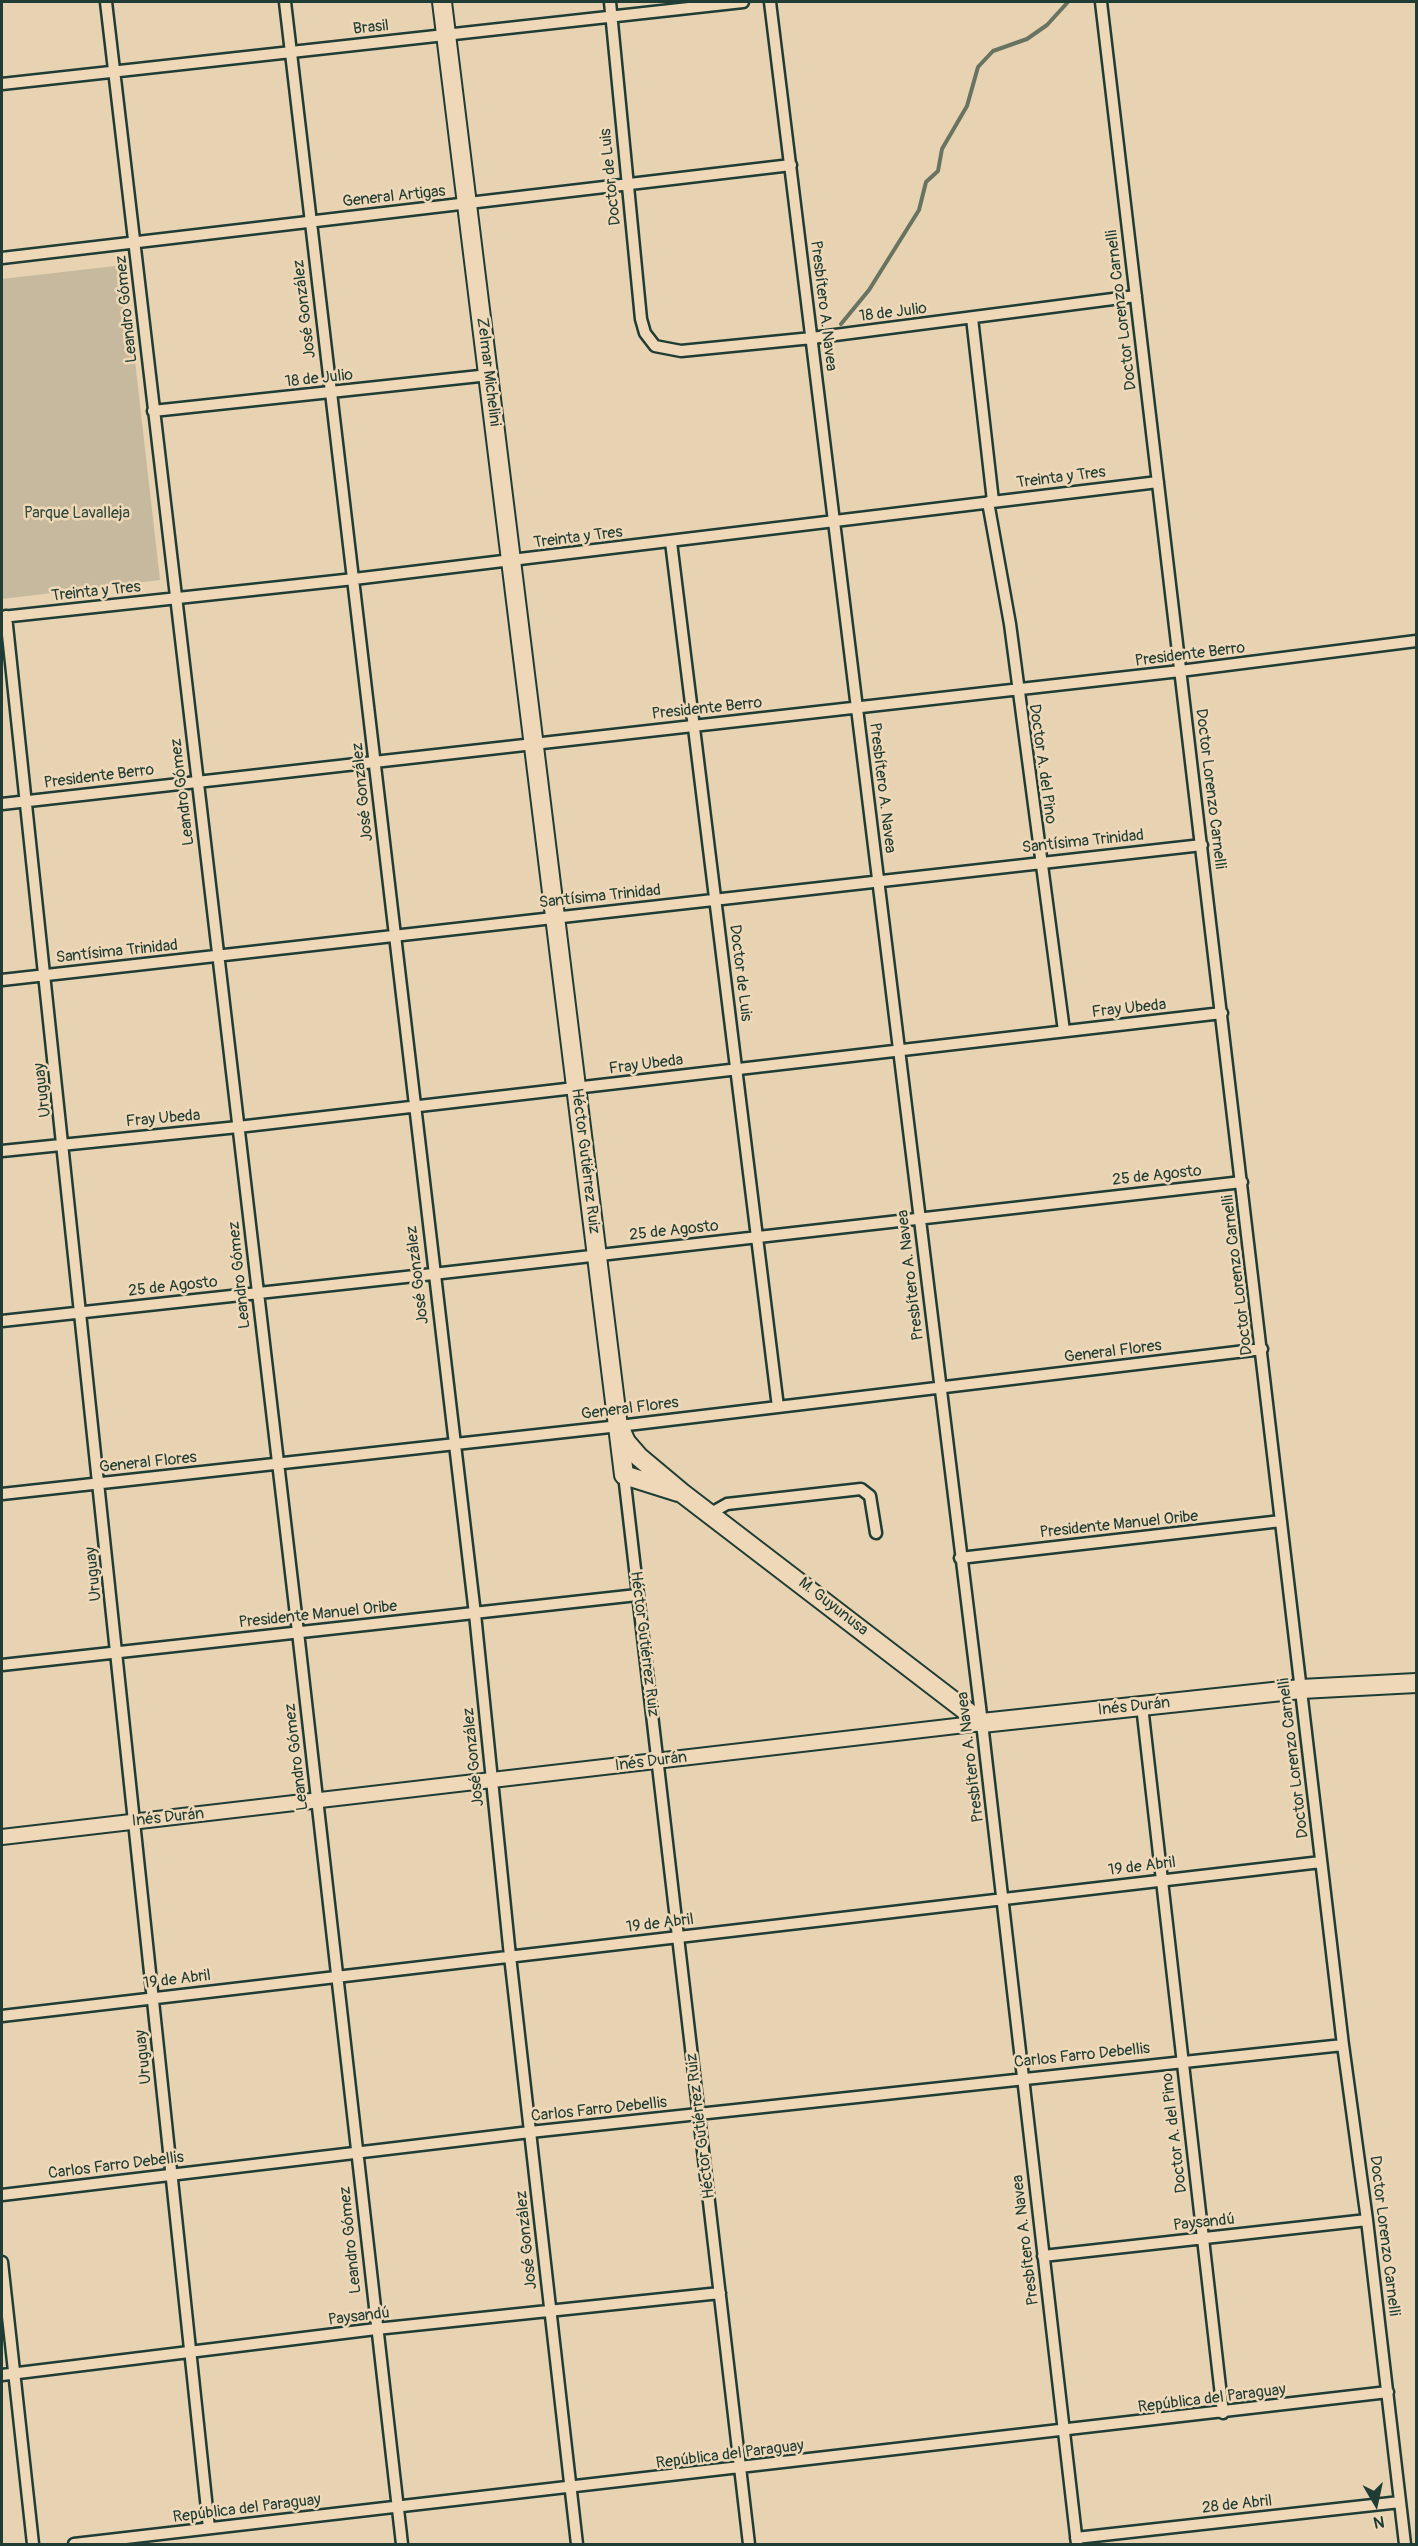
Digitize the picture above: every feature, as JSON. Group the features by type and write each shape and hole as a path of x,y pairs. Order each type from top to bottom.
{"highway":[{"name":"Zelmar Michelini","path":"442,2 533,743"},
{"name":"Héctor Gutiérrez Ruiz","path":"533,743 624,1475"},
{"name":"M. Guyunusa","path":"619,1426 626,1442 682,1493 982,1723"},
{"path":"624,1475 635,1468 651,1467"},
{"name":"M. Guyunusa","path":"624,1475 682,1493"},
{"name":"Inés Durán","path":"982,1723 1301,1689 1416,1683"}],"street":[{"name":"Leandro Gómez","path":"106,2 318,1801 356,2154 402,2544"},
{"name":"José González","path":"285,2 354,579 433,1274 475,1614 510,1956 577,2544"},
{"name":"Doctor de Luis","path":"610,2 641,319 645,333 655,346"},
{"name":"Brasil","path":"2,84 743,2"},
{"name":"Presbítero A. Navea","path":"770,2 982,1723 1077,2541"},
{"name":"Doctor Lorenzo Carnelli","path":"1101,2 1321,1862 1367,2220 1405,2544"},
{"name":"General Artigas","path":"2,258 790,165"},
{"name":"18 de Julio","path":"655,346 681,351 812,338 1136,296"},
{"name":"Doctor A. del Pino","path":"972,318 991,501 1010,624 1016,690 1064,1031"},
{"name":"18 de Julio","path":"153,411 489,375"},
{"name":"Treinta y Tres","path":"4,616 511,561 1158,482"},
{"name":"Doctor de Luis","path":"671,542 778,1407"},
{"name":"Uruguay","path":"4,616 64,1144 208,2528"},
{"name":"Presidente Berro","path":"2,804 1016,690 1416,641"},
{"name":"Santísima Trinidad","path":"2,980 1202,845"},
{"name":"Fray Ubeda","path":"2,1151 238,1127 1222,1014"},
{"name":"25 de Agosto","path":"2,1321 1242,1182"},
{"name":"General Flores","path":"2,1494 619,1426 1262,1349"},
{"name":"Héctor Gutiérrez Ruiz","path":"624,1475 680,1937 749,2544"},
{"path":"711,1513 727,1504 861,1489 870,1496 876,1533"},
{"name":"Presidente Manuel Oribe","path":"960,1558 1281,1521"},
{"name":"Presidente Manuel Oribe","path":"2,1665 637,1595"},
{"name":"Doctor A. del Pino","path":"1142,1706 1223,2413"},
{"name":"Inés Durán","path":"2,1837 982,1723"},
{"name":"19 de Abril","path":"2,2016 1321,1862"},
{"name":"Carlos Farro Debellis","path":"2,2195 530,2132 1343,2045"},
{"name":"Paysandú","path":"1043,2256 1367,2220"},
{"path":"2,2262 33,2544"},
{"name":"Paysandú","path":"2,2375 376,2329 720,2293"},
{"name":"República del Paraguay","path":"74,2544 741,2469 1388,2392"},
{"name":"28 de Abril","path":"1077,2541 1400,2502"}],"green space":[{"name":"Parque Lavalleja","path":"124,265 160,580 2,599 2,279"}],"waterway":[{"path":"841,324 869,290 919,210 926,182 938,171 942,149 967,106 978,67 993,51 1027,39 1047,25 1068,2"}]}
